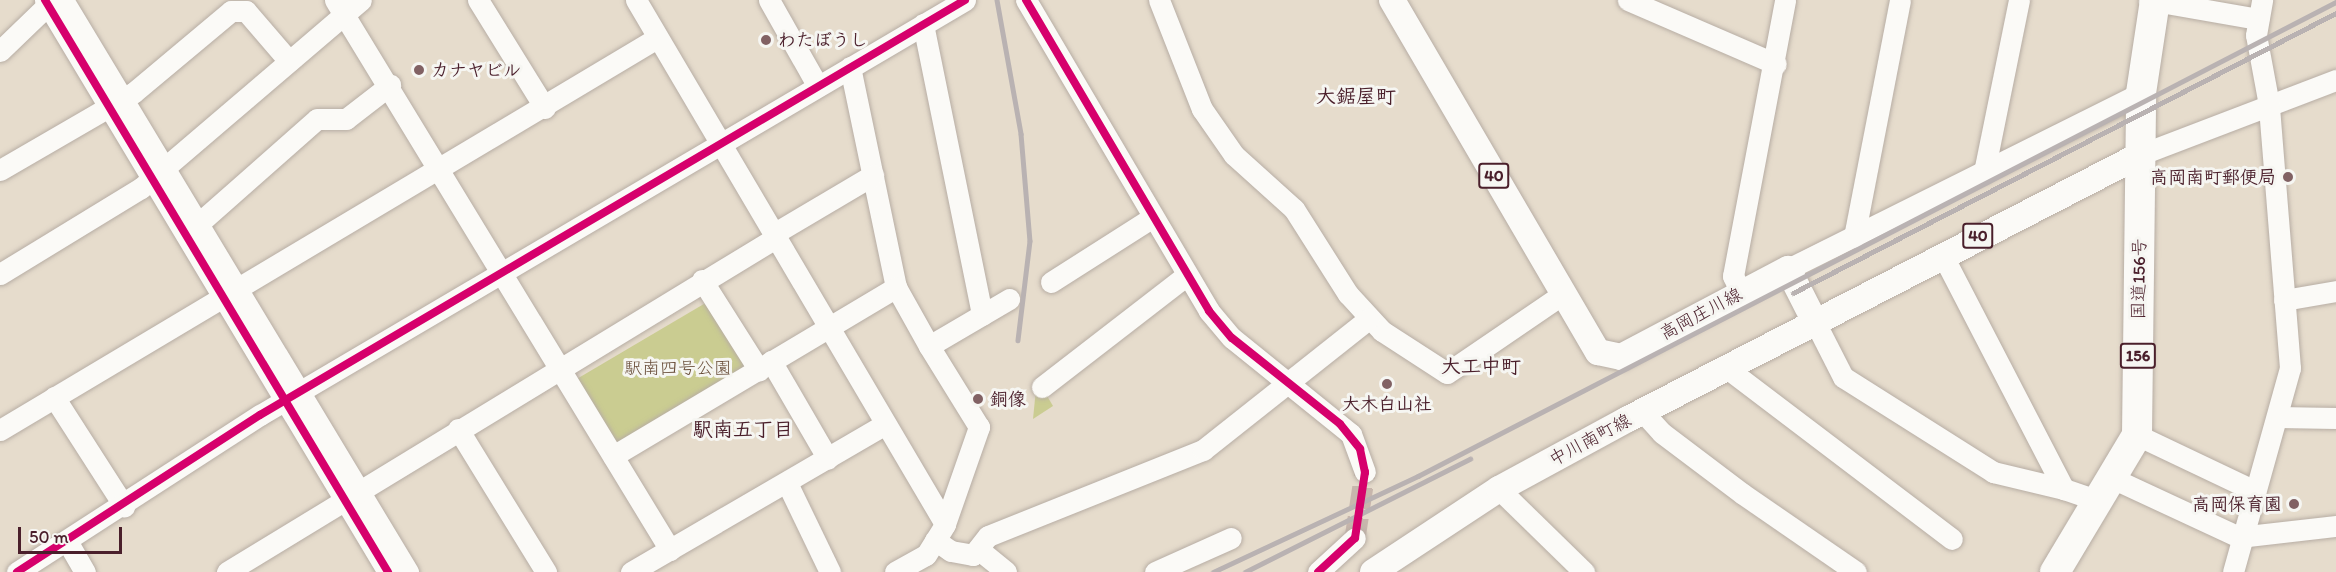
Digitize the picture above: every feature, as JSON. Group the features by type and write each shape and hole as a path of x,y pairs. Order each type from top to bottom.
{"highway":[{"name":"国道156号","path":"2055,572 2137,435 2142,93 2153,0"}],"main road":[{"name":"高岡庄川線","path":"1392,0 1598,352 1608,358 1621,357 1788,269"},
{"name":"40","path":"1814,320 2142,154"},
{"path":"1788,269 1814,320"},
{"name":"中川南町線","path":"1373,572 1500,489 1724,366 1814,320"}],"street":[{"path":"478,0 545,108"},
{"path":"636,0 830,325 885,424 940,532 962,554 978,549 988,536 1203,450 1368,319"},
{"path":"769,0 817,85"},
{"path":"17,572 292,397 721,140 965,0"},
{"path":"1026,0 1187,275 1221,327 1351,434 1365,472"},
{"path":"1159,0 1202,109 1234,156 1294,209 1368,319 1447,373 1563,294"},
{"path":"1741,293 1733,276 1776,64 1785,0"},
{"path":"1854,237 1900,0"},
{"path":"1984,172 2019,0"},
{"path":"2153,0 2260,10 2290,368 2255,491 2239,537 2233,572"},
{"path":"0,51 52,1 116,101 230,295 352,494 408,572"},
{"path":"1642,3 1776,64"},
{"path":"0,274 159,173 289,61 348,4 390,85 670,550"},
{"path":"0,170 116,101 231,11 246,11 289,61"},
{"path":"923,24 982,315"},
{"path":"0,430 545,108 657,38"},
{"path":"850,66 896,287 979,427 940,532 926,555 895,572"},
{"path":"2142,154 2336,80"},
{"path":"192,228 317,119 346,119 390,85"},
{"path":"1788,269 2142,93"},
{"path":"227,572 873,175"},
{"path":"1051,282 1153,217"},
{"path":"1942,254 2064,489"},
{"path":"1042,387 1187,275"},
{"path":"702,280 765,366 828,459"},
{"path":"613,456 896,287"},
{"path":"2284,300 2336,291"},
{"path":"929,346 1009,299"},
{"path":"1814,320 1843,377 1993,472 2064,489 2105,490 2239,537 2336,526"},
{"path":"1724,366 1952,539"},
{"path":"54,397 124,506"},
{"path":"1643,412 1662,433 1734,488 1856,572"},
{"path":"2277,417 2336,418"},
{"path":"635,571 885,424"},
{"path":"458,429 546,572"},
{"path":"2137,435 2255,491"},
{"path":"787,483 830,572"},
{"path":"1500,489 1584,572"},
{"path":"352,494 388,572"},
{"path":"1155,572 1231,538"},
{"path":"1318,572 1355,538"},
{"path":"67,541 85,572"},
{"path":"978,549 1006,572"}],"green space":[{"name":"駅南四号公園","path":"714,298 755,373 617,454 575,380"},
{"path":"1037,379 1053,406 1033,419"}],"tunnel":[{"path":"1355,538 1365,472"}],"railway":[{"path":"997,0 1021,134 1030,241 1018,340"},
{"path":"1213,572 1418,476 2336,2"},
{"path":"1793,293 2336,13"},
{"path":"1245,572 1470,459"}],"cycle path":[{"path":"45,0 388,572"},
{"path":"17,572 260,415 965,0"},
{"path":"1026,0 1209,311 1232,338 1340,424 1360,449 1365,472 1355,538 1318,572"}],"place":[{"name":"わたぼうし","path":"766,40"},
{"name":"カナヤビル","path":"419,70"},
{"name":"高岡南町郵便局","path":"2288,177"},
{"name":"大木白山社","path":"1387,384"},
{"name":"銅像","path":"978,399"},
{"name":"高岡保育園","path":"2294,504"}],"district":[{"name":"大鋸屋町","path":"1356,96"},
{"name":"大工中町","path":"1481,366"},
{"name":"駅南五丁目","path":"743,429"}]}
